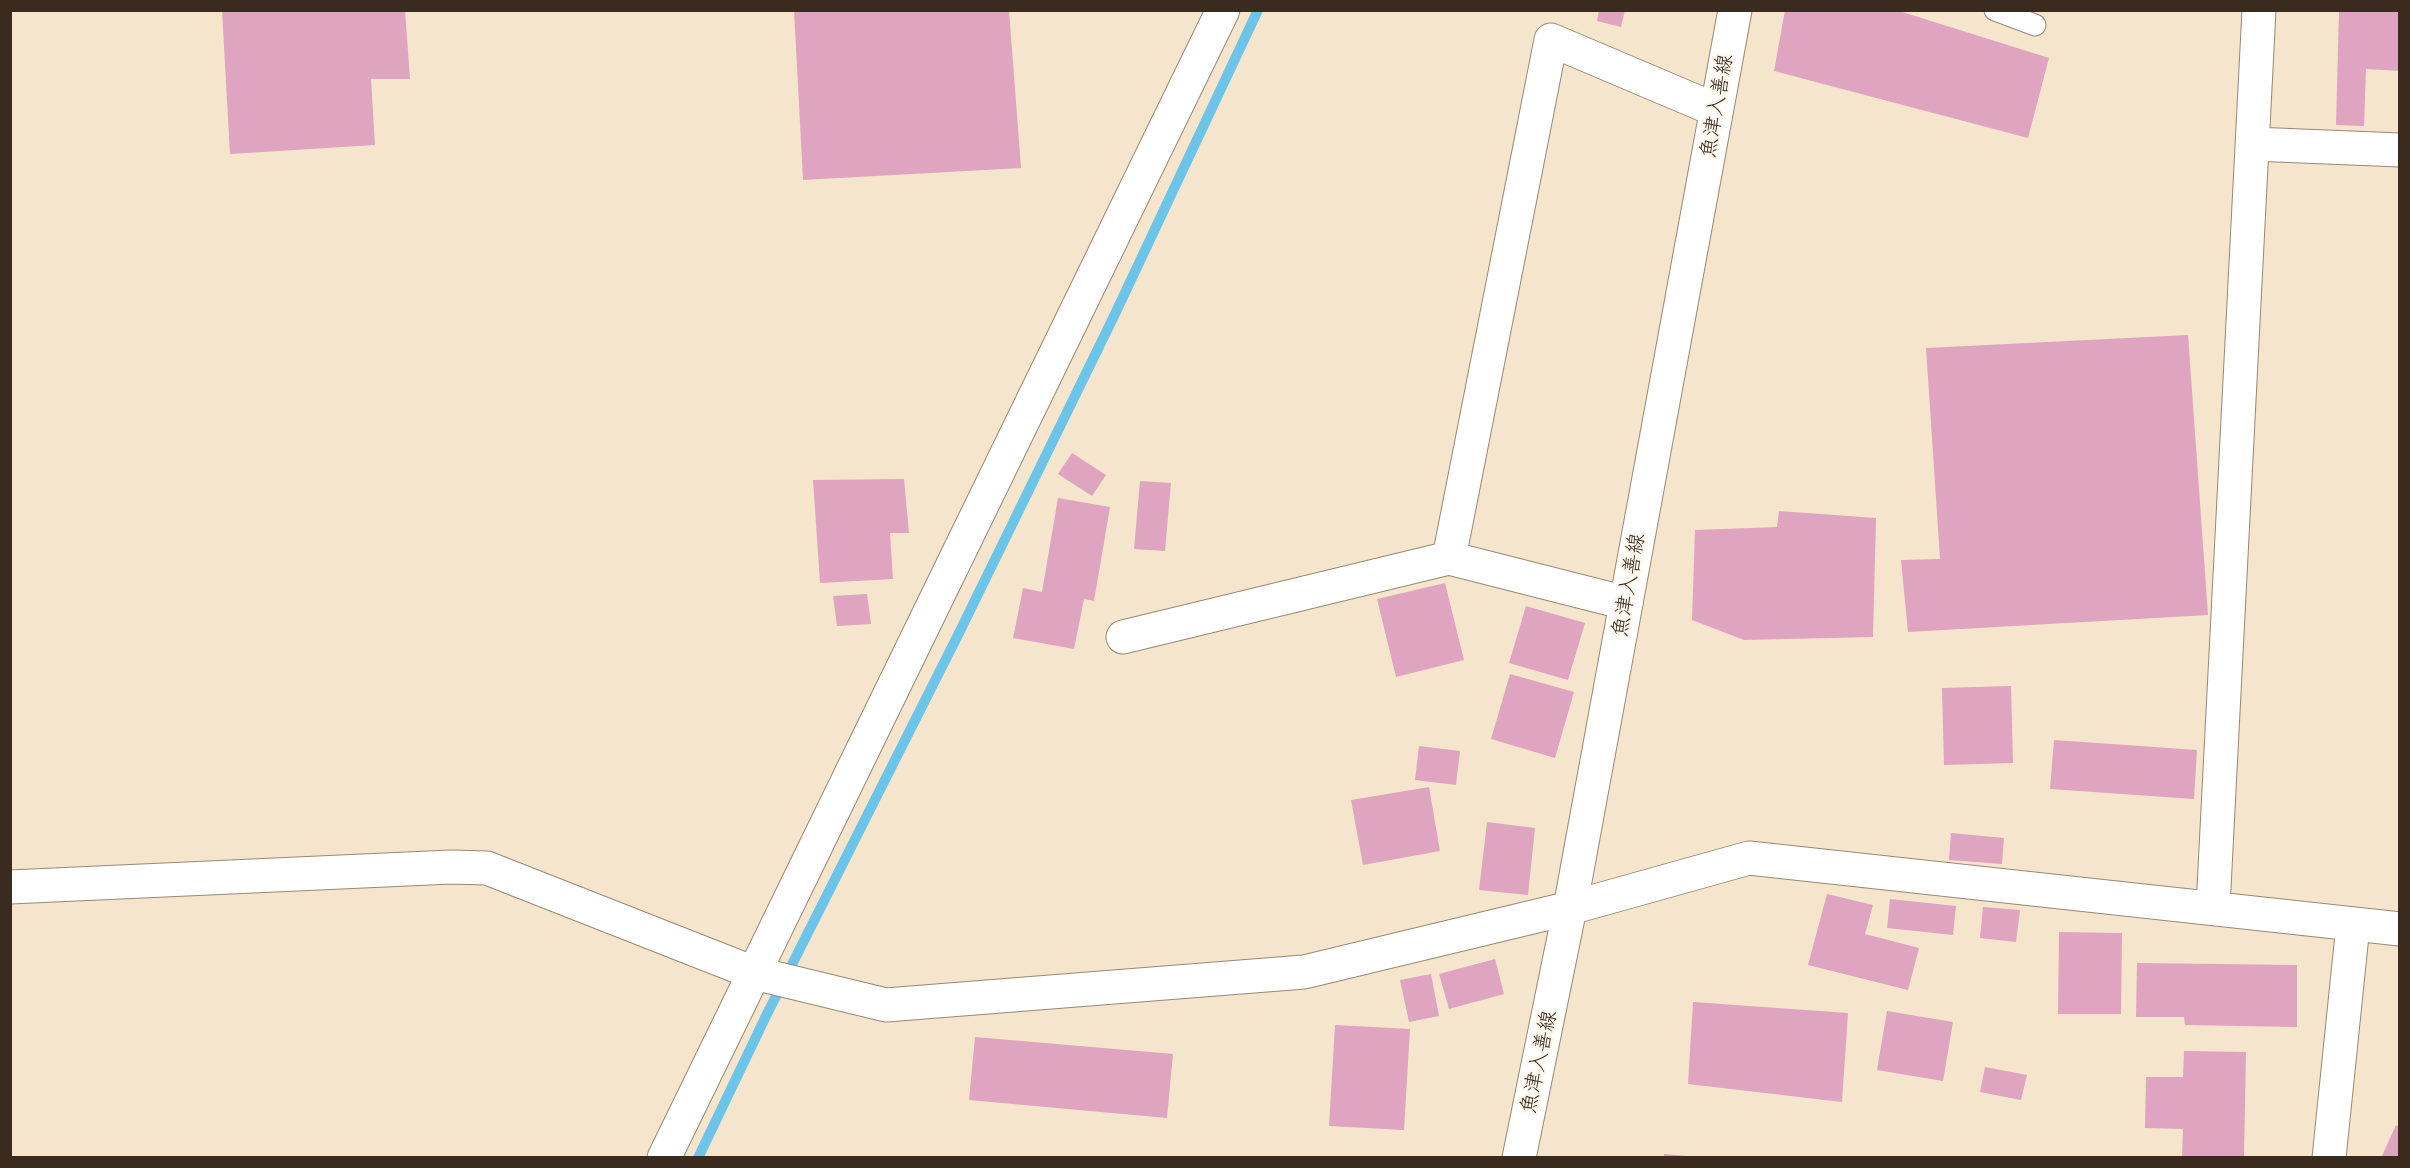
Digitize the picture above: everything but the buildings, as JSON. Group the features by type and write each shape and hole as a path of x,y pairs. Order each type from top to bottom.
{"street":[{"path":"664,1158 1223,10"},
{"name":"魚津入善線","path":"1519,1158 1570,908 1734,10"},
{"path":"2213,907 2259,10"},
{"path":"1449,558 1551,40 1716,110"},
{"path":"2253,144 2400,150"},
{"path":"1123,637 1449,558 1626,603"},
{"path":"10,886 451,867 487,868 754,973 886,1005 1304,972 1570,908 1749,858 2400,929"},
{"path":"2329,1158 2353,925"}],"lane":[{"path":"1995,10 2035,25"}],"waterway":[{"path":"698,1158 766,1016 959,633 1115,314 1258,10"}]}
